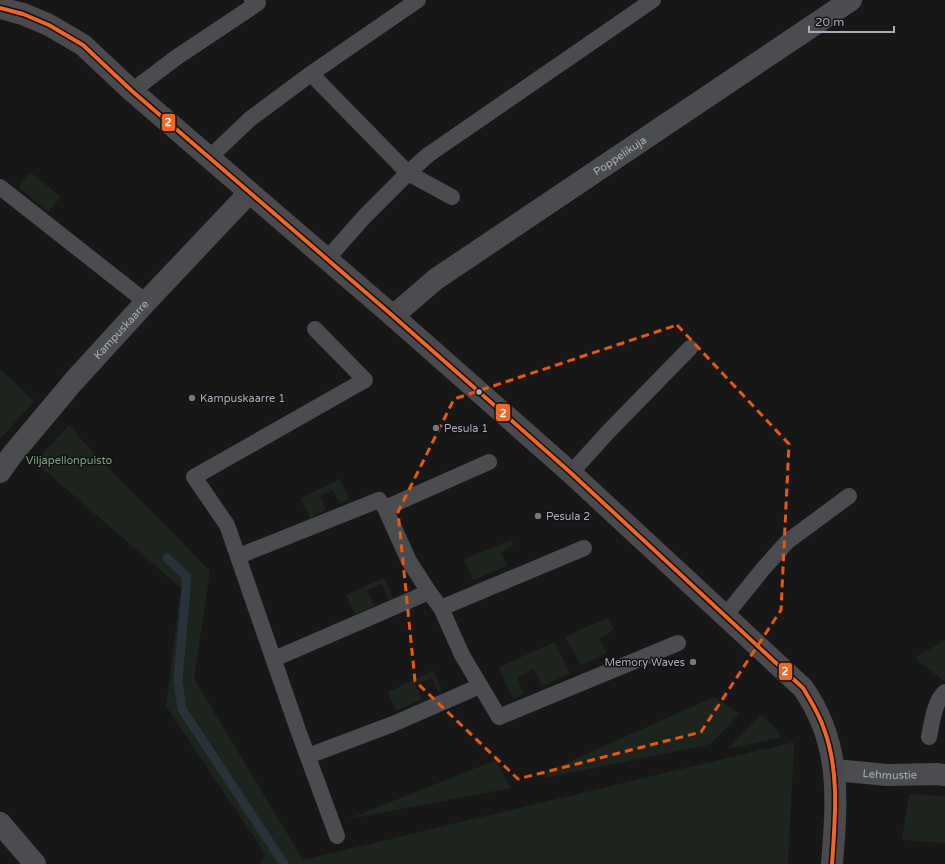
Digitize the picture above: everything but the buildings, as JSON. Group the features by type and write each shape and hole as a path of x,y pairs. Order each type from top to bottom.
{"street":[{"name":"Poppelikuja","path":"393,316 436,279 851,0"},
{"path":"0,8 23,14 49,25 83,45 132,91 572,472 803,688 812,701 825,728 835,770 836,805 832,864"},
{"name":"Kampuskaarre","path":"0,472 12,455 73,382 249,193"},
{"name":"Lehmustie","path":"835,770 887,774 945,775"},
{"path":"0,823 35,864"}],"lane":[{"path":"209,158 250,119 312,73 418,0"},
{"path":"327,259 408,172 428,155 653,0"},
{"path":"132,91 177,57 258,1"},
{"path":"312,73 318,81 408,172 452,197"},
{"path":"0,187 146,302"},
{"path":"315,329 365,380 194,477 227,525 239,556 262,628 337,836"},
{"path":"572,472 608,432 690,348"},
{"path":"384,508 489,462"},
{"path":"725,616 788,541 849,496"},
{"path":"239,556 379,500 409,561 441,608 462,655 499,717 678,643"},
{"path":"441,608 584,548"},
{"path":"274,660 429,592"},
{"path":"308,756 393,724 480,686"},
{"path":"929,736 936,709 942,695 945,692"}],"highlighted area":[{"path":"677,325 789,444 781,610 701,732 518,779 415,681 398,512 454,399"}],"green space":[{"path":"30,172 61,197 48,212 18,187"},
{"name":"Viljapellonpuisto","path":"0,369 34,401 0,439"},
{"path":"69,425 88,447 210,571 194,679 303,860 794,742 788,864 261,864 265,853 166,706 181,588 35,462"},
{"path":"340,479 349,499 340,504 333,490 320,496 326,510 310,518 301,498"},
{"path":"511,540 513,545 501,553 507,566 473,580 464,559"},
{"path":"384,578 393,598 389,600 382,584 367,590 374,606 355,614 346,595"},
{"path":"607,618 614,630 599,638 607,653 581,665 565,637"},
{"path":"945,640 945,682 915,658"},
{"path":"555,642 570,674 542,686 534,669 517,677 524,694 513,699 499,667"},
{"path":"433,671 442,690 438,692 432,678 415,685 422,699 396,711 388,692"},
{"path":"714,697 739,714 711,744 546,778 544,773"},
{"path":"761,715 768,720 782,737 728,749"},
{"path":"496,760 511,788 348,819"},
{"path":"909,794 945,796 945,843 902,840"}],"waterway":[{"path":"167,558 187,577 178,680 182,709 284,864"}],"transit line":[{"name":"2","path":"0,8 23,14 49,25 83,45 132,91 393,316 571,473 803,688 822,723 829,745 832,762 835,796 832,864"}],"place":[{"name":"Kampuskaarre 1","path":"192,398"},
{"name":"Pesula 1","path":"436,428"},
{"name":"Pesula 2","path":"538,516"},
{"name":"Memory Waves","path":"693,662"}]}
